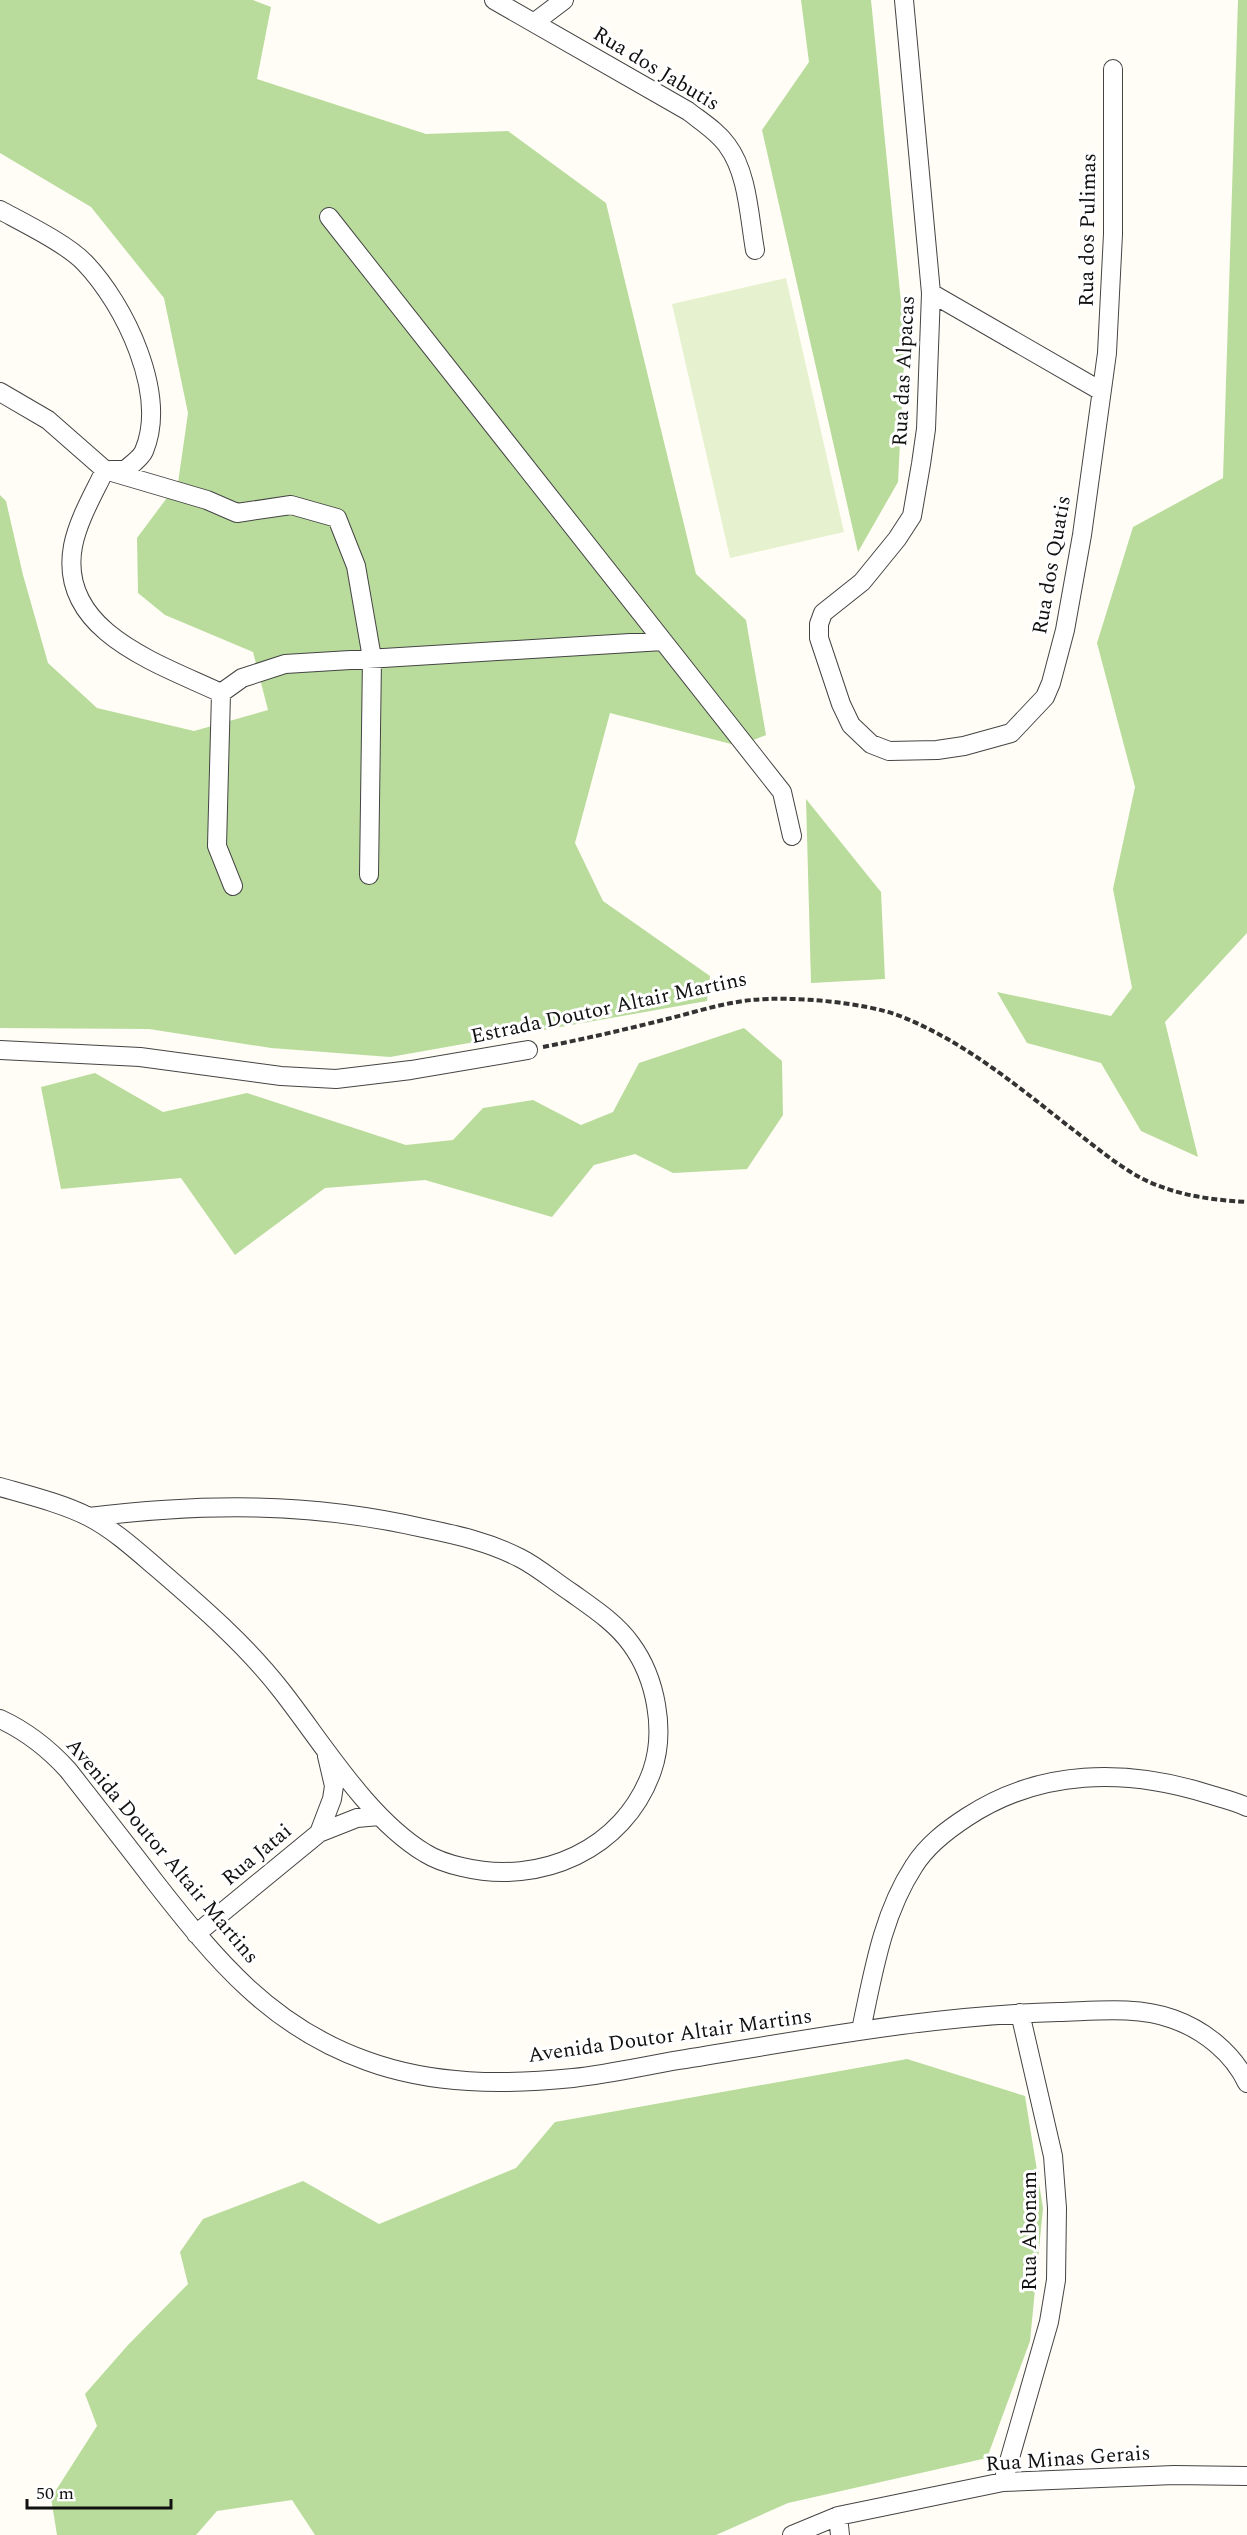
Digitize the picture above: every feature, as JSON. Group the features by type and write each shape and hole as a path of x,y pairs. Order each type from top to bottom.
{"street":[{"name":"Rua dos Jabutis","path":"494,0 688,111 715,131 728,146 740,171 755,249"},
{"path":"535,22 564,0"},
{"name":"Rua das Alpacas","path":"841,704 819,638 819,624 824,613 862,582 879,564 912,516 926,429 931,293 904,0"},
{"name":"Rua dos Pulimas","path":"1101,391 1111,302 1113,69"},
{"path":"0,210 36,229 84,263 122,313 146,375 152,418 144,453 125,470 105,470"},
{"path":"328,218 782,792 792,836"},
{"path":"931,293 1101,391"},
{"name":"Rua dos Quatis","path":"841,704 852,725 861,736 889,751 900,752 964,746 1011,733 1046,697 1065,630 1082,535 1101,391"},
{"path":"0,392 48,420 105,470 207,500 237,513 291,505 337,518 356,566 372,658 369,875"},
{"path":"105,470 73,546 73,584 91,619 126,648 221,693"},
{"path":"221,693 242,678 285,663 663,641"},
{"path":"221,693 217,846 233,886"},
{"name":"Estrada Doutor Altair Martins","path":"0,1050 140,1058 281,1076 336,1079 411,1070 528,1050"},
{"path":"0,1487 89,1517 136,1550 205,1609 278,1686 379,1816 424,1853 446,1863 485,1873 522,1873 558,1865 597,1842 616,1827 638,1801 653,1768 659,1725 652,1685 632,1645 606,1617 523,1560 468,1538 384,1519 314,1510 253,1506 158,1509 89,1517"},
{"name":"Avenida Doutor Altair Martins","path":"0,1719 23,1730 48,1749 68,1770 196,1934 232,1975 273,2010 314,2038 366,2061 411,2075 455,2081 503,2082 573,2078 861,2030 1020,2013 1128,2010 1172,2019 1210,2037 1241,2071 1247,2083"},
{"name":"Rua Jatai","path":"319,1833 332,1799 334,1786 325,1749"},
{"path":"861,2030 881,1938 895,1900 909,1874 933,1843 989,1802 1016,1791 1049,1782 1080,1776 1121,1776 1176,1784 1247,1807"},
{"name":"Rua Jatai","path":"196,1934 319,1833 349,1820 379,1816"},
{"name":"Rua Abonam","path":"1003,2482 1049,2322 1056,2280 1057,2208 1053,2156 1020,2013"},
{"name":"Rua Minas Gerais","path":"792,2535 838,2516 1003,2482 1174,2475 1247,2476"},
{"path":"838,2516 840,2535"}],"path":[{"name":"Estrada Doutor Altair Martins","path":"528,1050 607,1035 752,1000 801,1000 859,1007 899,1016 947,1039 996,1069 1097,1148 1141,1178 1169,1190 1203,1198 1247,1202"}],"green space":[{"path":"0,0 253,0 271,7 257,79 426,134 508,131 606,203 696,574 746,620 766,735 739,746 610,713 575,843 603,901 710,976 707,1001 390,1057 271,1048 149,1029 0,1028 0,495 6,501 23,575 48,663 97,708 194,731 268,710 253,652 165,615 138,593 137,538 178,483 188,413 164,298 91,207 0,153"},
{"path":"801,0 871,0 905,343 898,482 858,552 762,130 809,62"},
{"path":"1238,0 1247,0 1247,933 1165,1022 1198,1157 1141,1131 1101,1063 1027,1043 997,992 1111,1016 1132,988 1113,889 1135,787 1097,643 1133,527 1223,478"},
{"path":"786,278 844,532 730,558 672,304"},
{"path":"806,799 881,892 885,979 811,983"},
{"path":"744,1028 782,1061 783,1115 747,1169 673,1173 635,1154 594,1165 552,1217 425,1180 325,1188 235,1255 181,1178 61,1189 41,1087 95,1073 163,1112 247,1093 406,1145 453,1140 483,1108 533,1100 581,1125 613,1112 639,1063"},
{"path":"907,2059 1025,2096 1043,2208 1030,2341 987,2458 788,2503 716,2535 315,2535 292,2500 217,2511 196,2535 57,2535 51,2498 97,2426 85,2394 128,2345 188,2284 180,2252 203,2219 303,2181 379,2224 516,2168 555,2122"}]}
